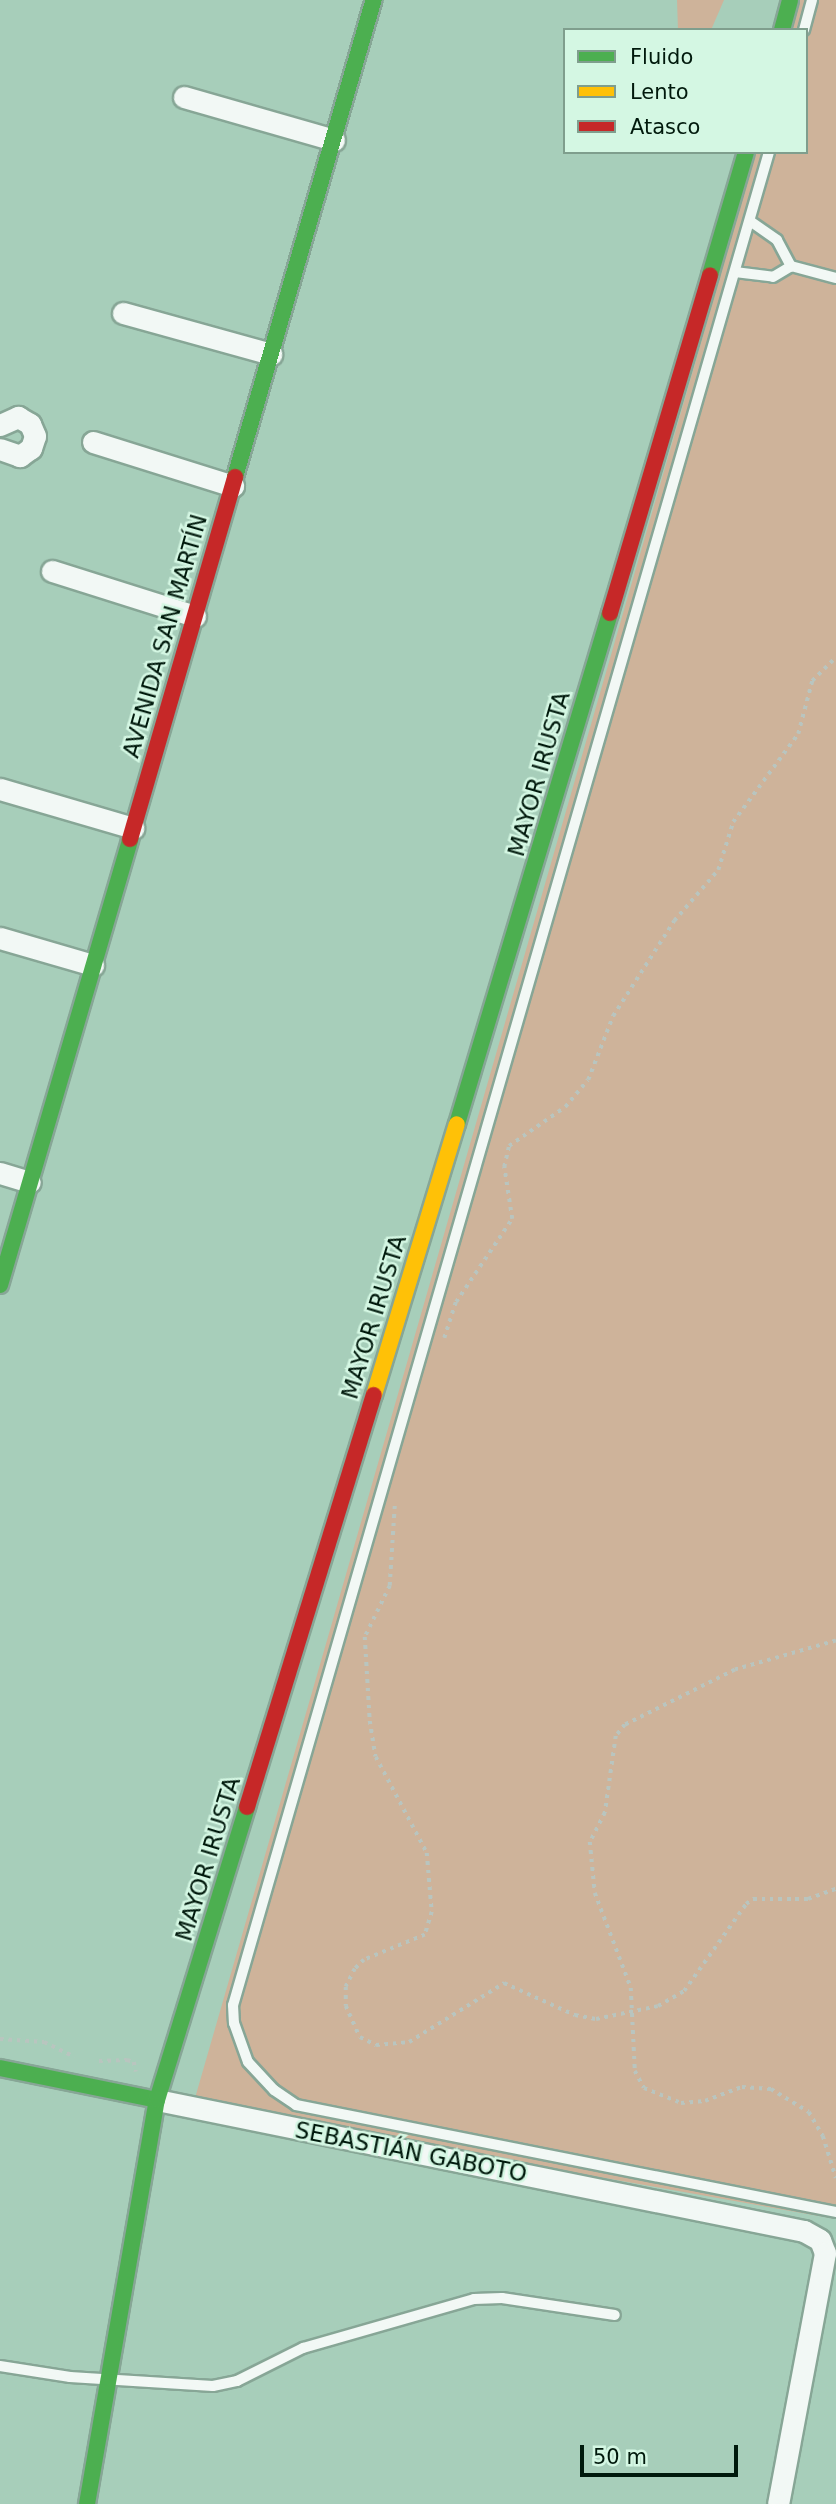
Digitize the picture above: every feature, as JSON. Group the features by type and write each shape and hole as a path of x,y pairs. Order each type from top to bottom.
{"main road":[{"name":"AVENIDA SAN MARTÍN","path":"0,1285 374,0"},
{"path":"783,28 790,0"},
{"name":"MAYOR IRUSTA","path":"87,2504 157,2100 503,974 745,154"},
{"name":"SEBASTIÁN GABOTO","path":"0,2068 157,2100"}],"street":[{"path":"184,97 334,140"},
{"path":"124,313 271,354"},
{"path":"0,449 20,456 34,442 30,424 18,418 2,417"},
{"path":"93,442 233,486"},
{"path":"52,571 195,616"},
{"path":"0,789 133,828"},
{"path":"0,938 93,965"},
{"path":"0,1173 30,1182"},
{"name":"SEBASTIÁN GABOTO","path":"157,2100 804,2231 820,2240 825,2253 778,2504"}],"lane":[{"path":"805,28 812,0"},
{"path":"768,154 233,2005 234,2023 248,2062 274,2090 296,2105 836,2211"},
{"path":"750,221 777,240 790,266"},
{"path":"735,272 773,277 790,266 836,278"},
{"path":"0,2366 109,2380 213,2386 237,2381 303,2348 474,2299 502,2298 615,2315"}],"path":[{"path":"441,1349 456,1302 512,1219 504,1167 509,1146 565,1107 588,1080 612,1016 674,921 718,870 733,822 798,734 812,681 836,657"},
{"path":"396,1503 390,1586 365,1637 370,1721 376,1757 427,1853 432,1872 431,1924 413,1943 364,1960 355,1969 346,1987 352,2024 360,2037 376,2045 409,2042 505,1983 575,2015 596,2019 632,2014 658,2006 684,1991 717,1941 753,1899 808,1899 836,1889"},
{"path":"836,1641 735,1670 635,1717 616,1736 605,1813 590,1842 595,1894 631,1988 635,2071 644,2088 681,2104 705,2101 742,2087 771,2089 809,2112 823,2136 836,2178"},
{"path":"0,2039 44,2042 83,2059"},
{"path":"90,2060 134,2062 136,2072 128,2074"},
{"path":"99,2061 118,2067"}],"shaded area":[{"path":"677,0 724,0 712,28 678,28"},
{"path":"800,0 836,0 836,2219 193,2105 755,154 808,154 808,28 792,28"}],"traffic: fast":[{"path":"235,477 374,0"},
{"path":"783,28 790,0"},
{"path":"710,275 745,154"},
{"path":"457,1124 610,613"},
{"path":"0,1285 130,839"},
{"path":"87,2504 157,2100 247,1807"},
{"path":"0,2068 157,2100"}],"traffic: slow":[{"path":"374,1395 457,1124"}],"traffic: jam":[{"path":"610,613 710,275"},
{"path":"130,839 235,477"},
{"path":"247,1807 374,1395"}]}
